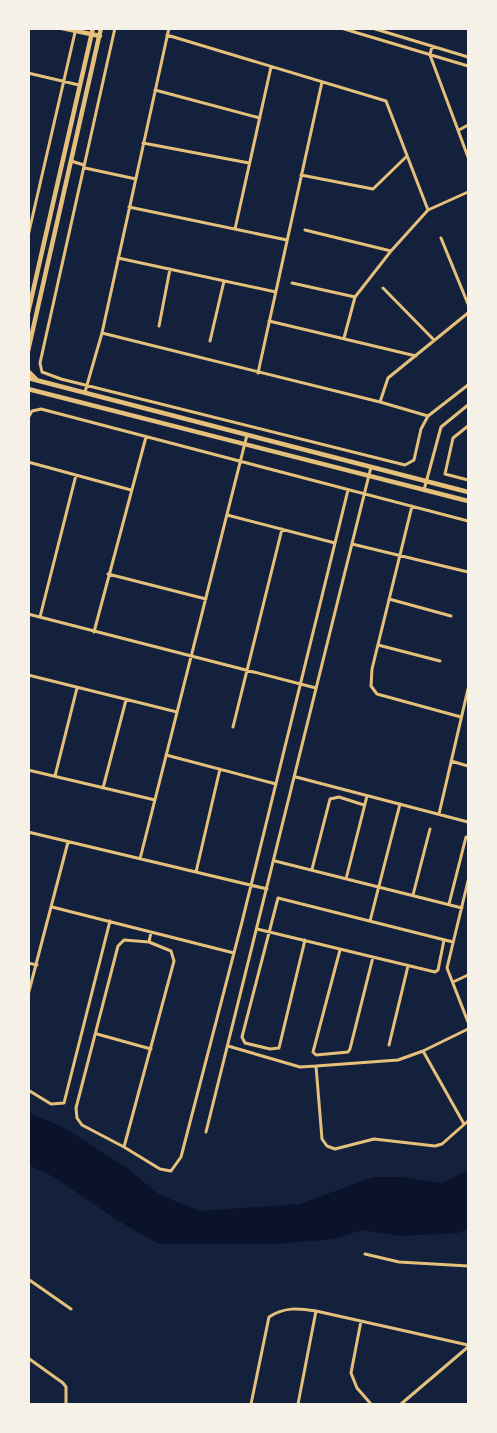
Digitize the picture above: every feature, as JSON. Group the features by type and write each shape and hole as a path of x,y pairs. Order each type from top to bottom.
{"main road":[{"path":"62,28 100,36"},
{"path":"28,313 93,28"},
{"path":"29,351 101,28"},
{"path":"28,371 40,382"},
{"path":"28,378 468,492"},
{"path":"28,390 468,501"}],"street":[{"path":"115,28 40,363 40,368 45,375 405,465 414,459 421,429 428,416 468,385"},
{"path":"85,394 102,333 169,28"},
{"path":"341,28 468,66"},
{"path":"372,28 468,57"},
{"path":"28,236 75,30"},
{"path":"167,35 386,101 428,210"},
{"path":"432,46 430,55 468,157"},
{"path":"235,229 272,66"},
{"path":"28,73 80,85"},
{"path":"258,373 322,81"},
{"path":"155,90 260,117"},
{"path":"459,130 468,126"},
{"path":"143,143 249,164"},
{"path":"302,175 373,189 407,156"},
{"path":"71,161 136,178"},
{"path":"344,338 355,297 391,251 428,210 468,192"},
{"path":"129,207 287,240"},
{"path":"305,230 391,251"},
{"path":"441,238 468,304"},
{"path":"118,258 276,292"},
{"path":"159,326 170,269"},
{"path":"210,341 224,281"},
{"path":"292,283 355,297"},
{"path":"383,288 434,340"},
{"path":"380,402 388,378 468,313"},
{"path":"269,321 416,356"},
{"path":"102,333 428,416"},
{"path":"424,490 441,428 468,405"},
{"path":"28,418 35,410 146,436 468,520"},
{"path":"468,426 453,438 444,474 468,480"},
{"path":"140,859 247,435"},
{"path":"94,632 146,436"},
{"path":"28,462 132,490"},
{"path":"206,1132 296,777 371,466"},
{"path":"40,617 76,475"},
{"path":"124,1147 174,961 171,951 149,942 124,939 118,946 76,1108 77,1118 82,1125 160,1169 171,1171 182,1157 348,490"},
{"path":"412,506 370,680 371,686 377,694 461,717"},
{"path":"227,514 334,543"},
{"path":"233,727 282,529"},
{"path":"352,544 468,572"},
{"path":"108,574 206,599"},
{"path":"389,599 451,616"},
{"path":"28,614 316,688"},
{"path":"378,645 440,661"},
{"path":"28,675 177,712"},
{"path":"55,776 77,687"},
{"path":"439,814 468,689"},
{"path":"103,788 126,699"},
{"path":"166,755 276,784"},
{"path":"451,761 468,766"},
{"path":"196,872 220,769"},
{"path":"28,770 155,800"},
{"path":"296,777 468,822"},
{"path":"346,879 367,796"},
{"path":"312,870 330,799 339,797 364,805"},
{"path":"370,921 400,804"},
{"path":"413,895 430,829"},
{"path":"28,832 267,889"},
{"path":"449,904 466,837"},
{"path":"28,995 68,842"},
{"path":"275,861 462,908"},
{"path":"468,881 447,968 468,1022"},
{"path":"305,940 279,1048 270,1049 245,1043 242,1037 278,898 453,942"},
{"path":"52,908 234,953"},
{"path":"28,1090 51,1104 64,1103 110,921"},
{"path":"257,929 435,972 438,970 444,940"},
{"path":"149,942 151,932"},
{"path":"340,950 314,1052 316,1055 348,1052 350,1049 373,957"},
{"path":"28,963 36,965"},
{"path":"389,1045 408,966"},
{"path":"453,982 468,975"},
{"path":"228,1046 300,1067 316,1066 398,1060 423,1051 468,1029"},
{"path":"97,1034 151,1049"},
{"path":"423,1051 464,1124"},
{"path":"316,1066 322,1139 327,1146 334,1149 374,1139 435,1146 442,1144 468,1121"},
{"path":"365,1254 399,1262 468,1266"},
{"path":"28,1279 71,1310"},
{"path":"251,1404 268,1317 276,1312 295,1308 316,1311 468,1346"},
{"path":"298,1404 316,1311"},
{"path":"361,1321 351,1373 357,1388 371,1404"},
{"path":"401,1404 468,1346"},
{"path":"28,1358 63,1383 66,1387 66,1404"}],"water":[{"path":"28,1112 65,1128 128,1169 160,1195 200,1211 299,1204 374,1177 403,1177 442,1183 468,1170 468,1229 458,1233 401,1236 362,1230 335,1239 275,1244 158,1244 117,1220 54,1177 29,1165"}]}
